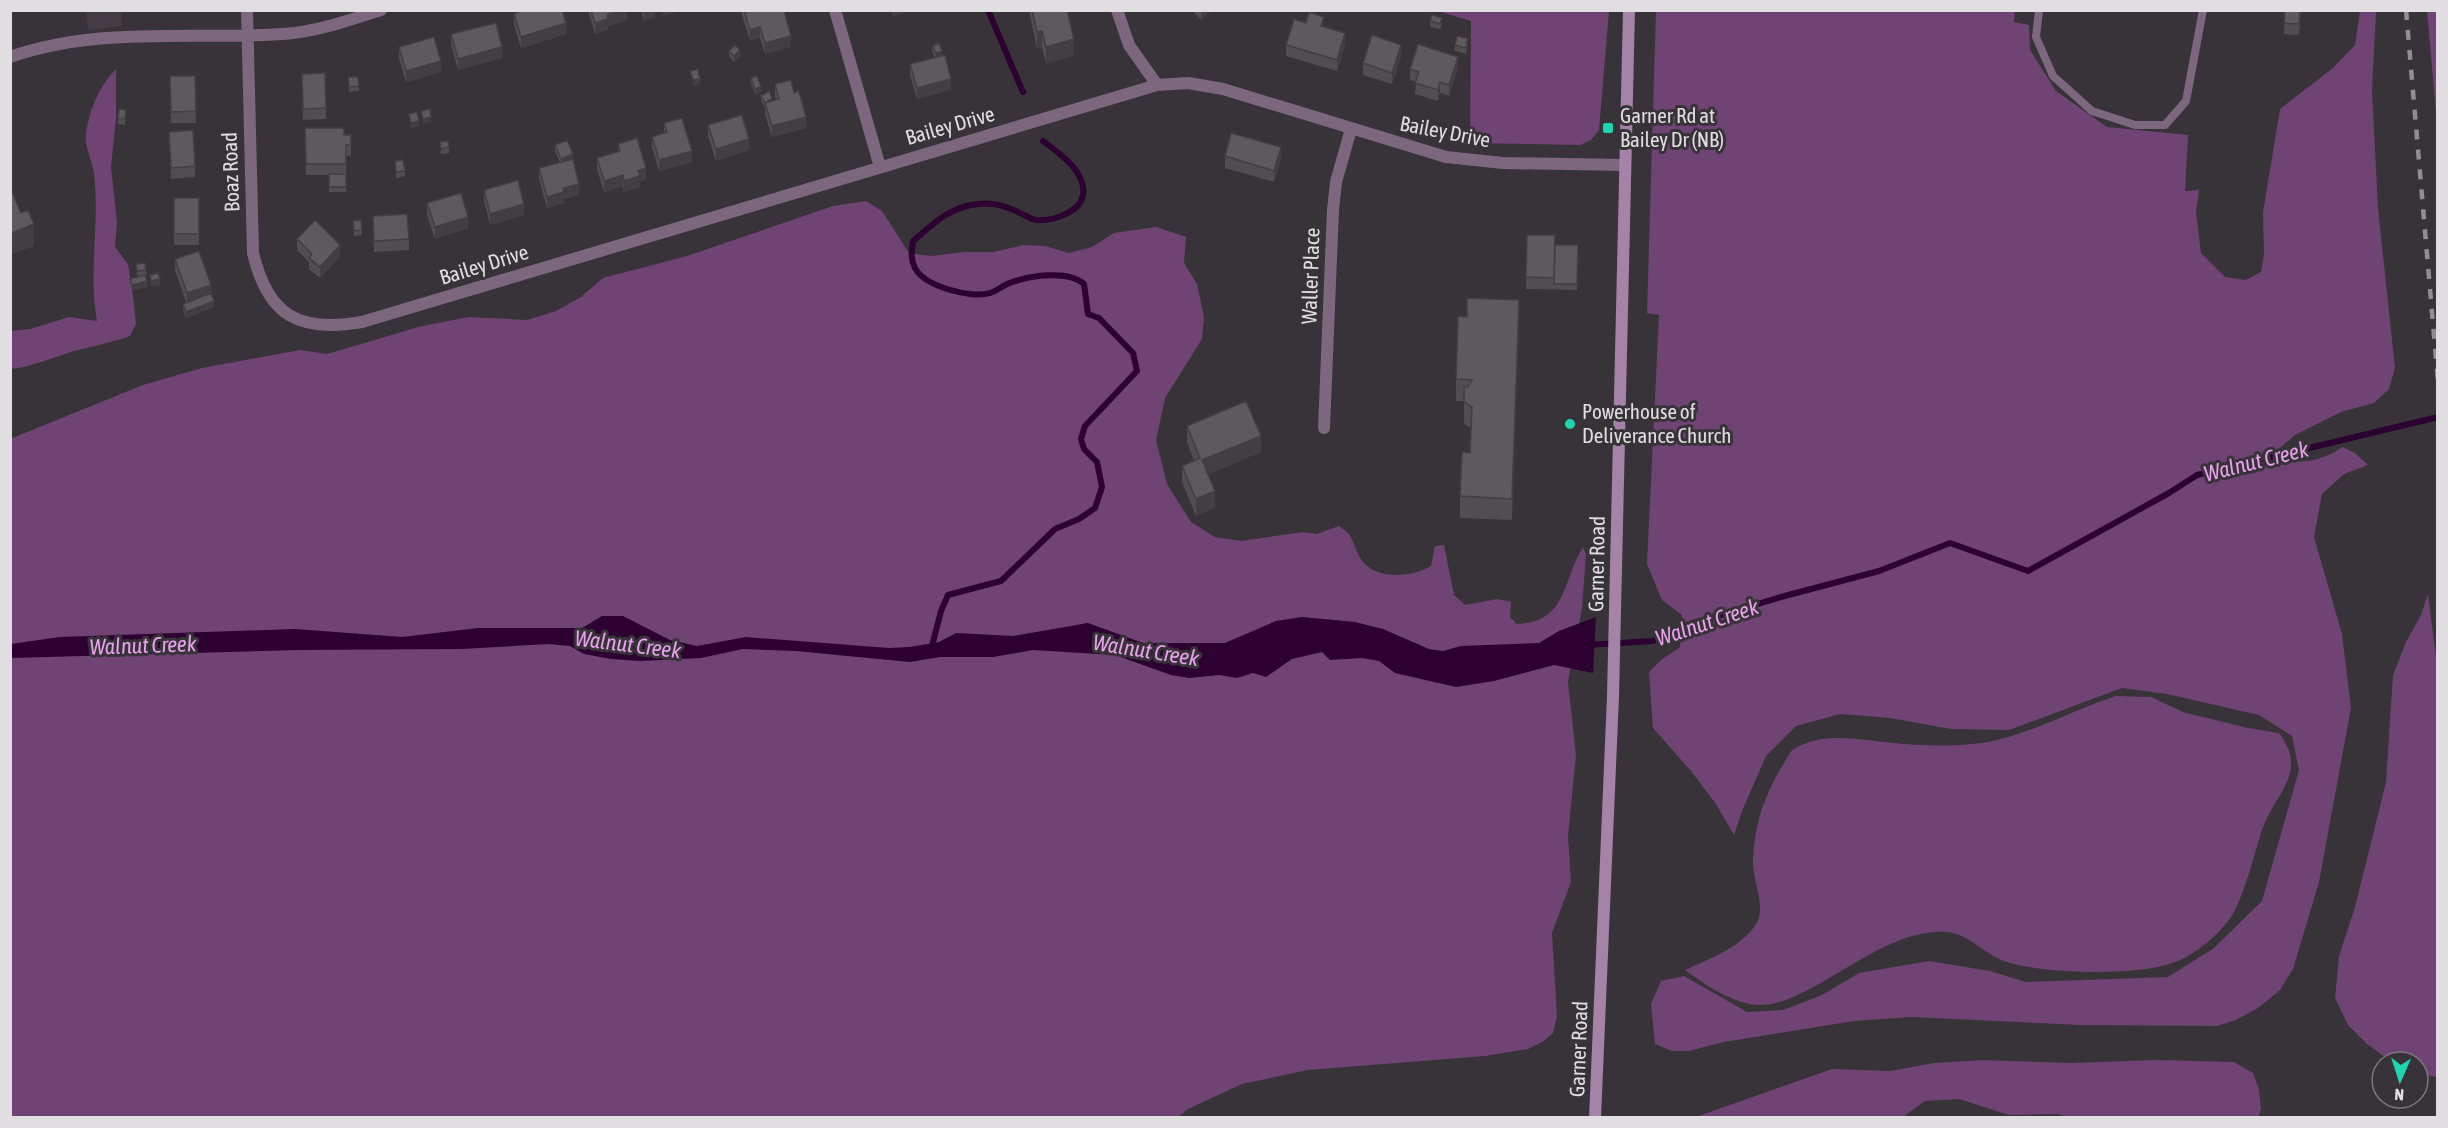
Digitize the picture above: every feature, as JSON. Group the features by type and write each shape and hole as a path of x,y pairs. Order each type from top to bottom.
{"main road":[{"name":"Garner Road","path":"1596,1118 1616,601 1629,10"}],"street":[{"name":"Boaz Road","path":"247,10 253,253 264,288 278,306 294,318"},
{"path":"10,57 58,43 105,36 286,34 381,10"},
{"path":"835,10 880,166"},
{"path":"1117,10 1129,45 1158,85"},
{"name":"Bailey Drive","path":"294,318 313,326 336,327 362,322 1158,85 1188,83 1223,89 1446,157 1477,161 1624,165"},
{"name":"Waller Place","path":"1324,428 1332,210 1336,182 1352,129"}],"lane":[{"path":"2039,10 2036,37 2053,76 2092,111 2135,125 2165,125 2186,101 2203,10"}],"shaded area":[{"path":"86,11 121,11 122,26 88,30"},
{"path":"1438,11 1609,11 1599,130 1591,140 1580,145 1470,143 1471,21"},
{"path":"1656,11 2015,11 2014,22 2029,25 2030,50 2056,91 2107,127 2188,135 2185,191 2199,190 2196,212 2201,253 2225,277 2246,280 2261,272 2264,254 2263,212 2280,109 2333,68 2355,45 2360,11 2376,11 2372,91 2378,208 2395,368 2389,389 2374,403 2341,412 2295,435 2273,454 2299,462 2326,456 2343,447 2355,453 2368,465 2344,474 2322,494 2314,537 2342,634 2351,708 2319,882 2293,969 2280,990 2258,1008 2236,1020 2217,1026 2080,1025 1911,1017 1854,1021 1724,1042 1689,1051 1672,1051 1655,1044 1651,1004 1661,981 1684,976 1747,1012 1783,1010 1822,995 1859,973 1929,961 1990,971 2026,982 2168,977 2214,948 2262,901 2299,770 2292,736 2259,715 2167,694 2122,688 2009,730 1951,729 1890,718 1840,714 1796,726 1766,756 1734,835 1716,804 1691,771 1653,728 1649,672 1661,660 1680,647 1682,615 1662,600 1647,564 1659,315 1647,313"},
{"path":"2427,11 2437,11 2437,124"},
{"path":"116,69 116,118 111,167 117,222 115,247 128,264 136,324 130,336 11,369 10,331 30,329 69,317 97,321 94,285 95,192 86,134 96,99"},
{"path":"866,201 882,211 909,253 931,256 964,252 994,252 1023,245 1045,246 1069,253 1092,247 1114,233 1156,227 1186,237 1184,263 1197,284 1204,317 1202,339 1165,398 1156,440 1167,484 1191,522 1215,537 1241,541 1303,532 1317,534 1339,526 1350,536 1365,564 1373,570 1392,575 1413,573 1431,566 1435,546 1444,545 1454,595 1465,605 1497,599 1511,602 1510,617 1517,624 1534,622 1555,608 1583,547 1586,554 1582,608 1568,682 1576,755 1568,836 1571,882 1552,933 1557,1016 1553,1033 1544,1041 1528,1049 1485,1056 1308,1070 1242,1084 1188,1109 1178,1117 11,1117 10,439 143,385 202,368 300,350 327,354 422,326 469,317 527,320 556,311 581,297 603,278 687,256 833,206"},
{"path":"2428,594 2438,672 2437,1078 2430,1075 2430,1050 2375,1050 2348,1025 2335,998 2339,956 2355,907 2386,782 2393,675 2406,642 2421,615"},
{"path":"2116,696 2151,697 2183,712 2279,733 2287,747 2291,760 2287,782 2262,830 2246,883 2234,912 2210,940 2195,951 2180,960 2144,969 2096,972 2048,970 2001,960 1955,934 1946,932 1920,934 1893,943 1793,997 1770,1004 1749,1004 1732,999 1685,970 1734,946 1756,924 1760,901 1753,861 1758,822 1771,786 1794,749 1806,743 1830,738 1929,745 1988,742 2021,733"},
{"path":"1983,1060 2071,1063 2158,1060 2234,1062 2253,1073 2259,1089 2261,1109 2258,1118 2073,1118 2058,1114 2009,1115 1959,1099 1925,1101 1903,1117 1696,1117 1832,1069 1890,1071 1934,1063"}],"water":[{"path":"602,616 623,616 670,640 697,646 746,637 889,648 939,642 956,633 1013,636 1088,623 1143,643 1225,643 1276,621 1302,617 1355,622 1383,629 1429,649 1443,651 1461,646 1539,643 1559,631 1596,617 1593,673 1554,665 1494,681 1456,687 1395,673 1379,661 1362,658 1330,660 1322,652 1292,659 1266,677 1253,673 1237,678 1219,675 1189,678 1171,675 1115,655 1033,650 993,657 940,657 910,662 796,651 743,649 701,658 640,661 584,654 570,646 549,644 462,649 297,650 11,658 11,644 60,637 295,629 402,637 478,628 582,628"}],"building":[{"path":"524,10 562,10 566,23 521,37 514,14"},
{"path":"591,10 621,10 607,15 608,19 595,23"},
{"path":"744,10 784,10 791,36 765,43 760,27 750,30"},
{"path":"1032,10 1067,10 1074,39 1046,47 1042,31 1037,32"},
{"path":"2285,10 2300,10 2299,24 2284,23"},
{"path":"1309,12 1324,17 1321,26 1345,33 1337,60 1286,45 1294,19 1306,23"},
{"path":"1432,15 1442,18 1440,24 1430,21"},
{"path":"496,23 502,47 458,59 451,34"},
{"path":"1372,35 1401,45 1392,73 1363,63"},
{"path":"1457,36 1468,38 1466,48 1455,45"},
{"path":"434,37 441,61 406,71 399,47"},
{"path":"939,43 942,51 936,53 932,46"},
{"path":"1418,44 1458,57 1449,85 1440,82 1438,90 1415,83 1419,72 1410,69"},
{"path":"735,45 740,50 734,56 729,51"},
{"path":"945,55 951,79 917,88 910,64"},
{"path":"698,69 700,79 693,80 690,71"},
{"path":"325,73 326,108 303,109 302,74"},
{"path":"170,76 195,76 196,111 171,112"},
{"path":"757,76 761,87 755,89 751,78"},
{"path":"348,77 358,77 359,86 349,87"},
{"path":"791,80 794,93 799,91 806,117 772,126 765,103 779,99 775,84"},
{"path":"769,91 772,98 765,103 761,96"},
{"path":"119,109 126,110 125,119 118,118"},
{"path":"430,109 431,117 423,119 421,111"},
{"path":"417,112 419,121 411,123 409,114"},
{"path":"742,115 749,139 716,149 708,125"},
{"path":"682,118 692,151 659,160 652,137 667,132 664,123"},
{"path":"305,128 344,128 344,135 351,135 351,145 346,145 346,164 306,164"},
{"path":"193,130 195,166 171,168 169,132"},
{"path":"1231,133 1281,147 1274,171 1225,156"},
{"path":"637,138 646,168 638,171 640,176 624,181 623,175 604,181 597,158 620,151 618,144"},
{"path":"567,140 573,154 561,159 555,145"},
{"path":"448,141 449,147 441,149 440,142"},
{"path":"573,159 579,184 563,188 564,192 547,197 539,168"},
{"path":"403,160 405,171 396,172 395,161"},
{"path":"329,174 346,174 346,187 329,187"},
{"path":"518,180 524,204 490,214 484,190"},
{"path":"10,187 21,213 28,210 34,224 10,234"},
{"path":"461,193 468,217 435,227 427,203"},
{"path":"174,198 199,198 199,234 174,234"},
{"path":"407,214 409,239 374,241 373,216"},
{"path":"315,220 340,245 320,267 309,258 312,254 297,239"},
{"path":"361,220 362,230 354,231 353,221"},
{"path":"1527,235 1555,235 1554,278 1526,277"},
{"path":"1555,245 1578,245 1577,284 1554,284"},
{"path":"199,251 211,285 187,293 175,259"},
{"path":"145,263 146,270 137,271 136,264"},
{"path":"158,273 160,279 151,281 150,275"},
{"path":"145,275 147,281 132,285 130,279"},
{"path":"211,293 214,301 186,312 183,304"},
{"path":"1467,298 1519,300 1512,499 1460,496 1462,452 1470,453 1472,407 1464,402 1464,387 1468,387 1472,380 1456,379 1458,316 1467,317"},
{"path":"1246,401 1261,436 1202,460 1215,491 1196,499 1182,466 1200,458 1187,426"}],"waterway":[{"path":"988,10 1023,92"},
{"path":"931,650 941,611 948,595 1001,581 1055,529 1079,519 1095,508 1102,487 1097,462 1084,449 1081,439 1085,426 1137,371 1133,353 1099,318 1088,314 1084,284 1077,280 1059,275 1038,276 1010,283 990,293 972,294 949,290 938,285 920,274 913,265 913,241 939,219 962,207 984,203 996,204 1037,220 1064,215 1077,207 1083,195 1081,179 1070,164 1043,141"},
{"name":"Walnut Creek","path":"1586,645 1653,641 1687,625 1879,571 1950,543 2028,571 2169,493 2197,475 2438,417"}],"railway":[{"path":"2406,10 2438,382"}],"place":[{"name":"Garner Rd at Bailey Dr (NB)","path":"1608,128"},
{"name":"Powerhouse of Deliverance Church","path":"1570,424"}]}
